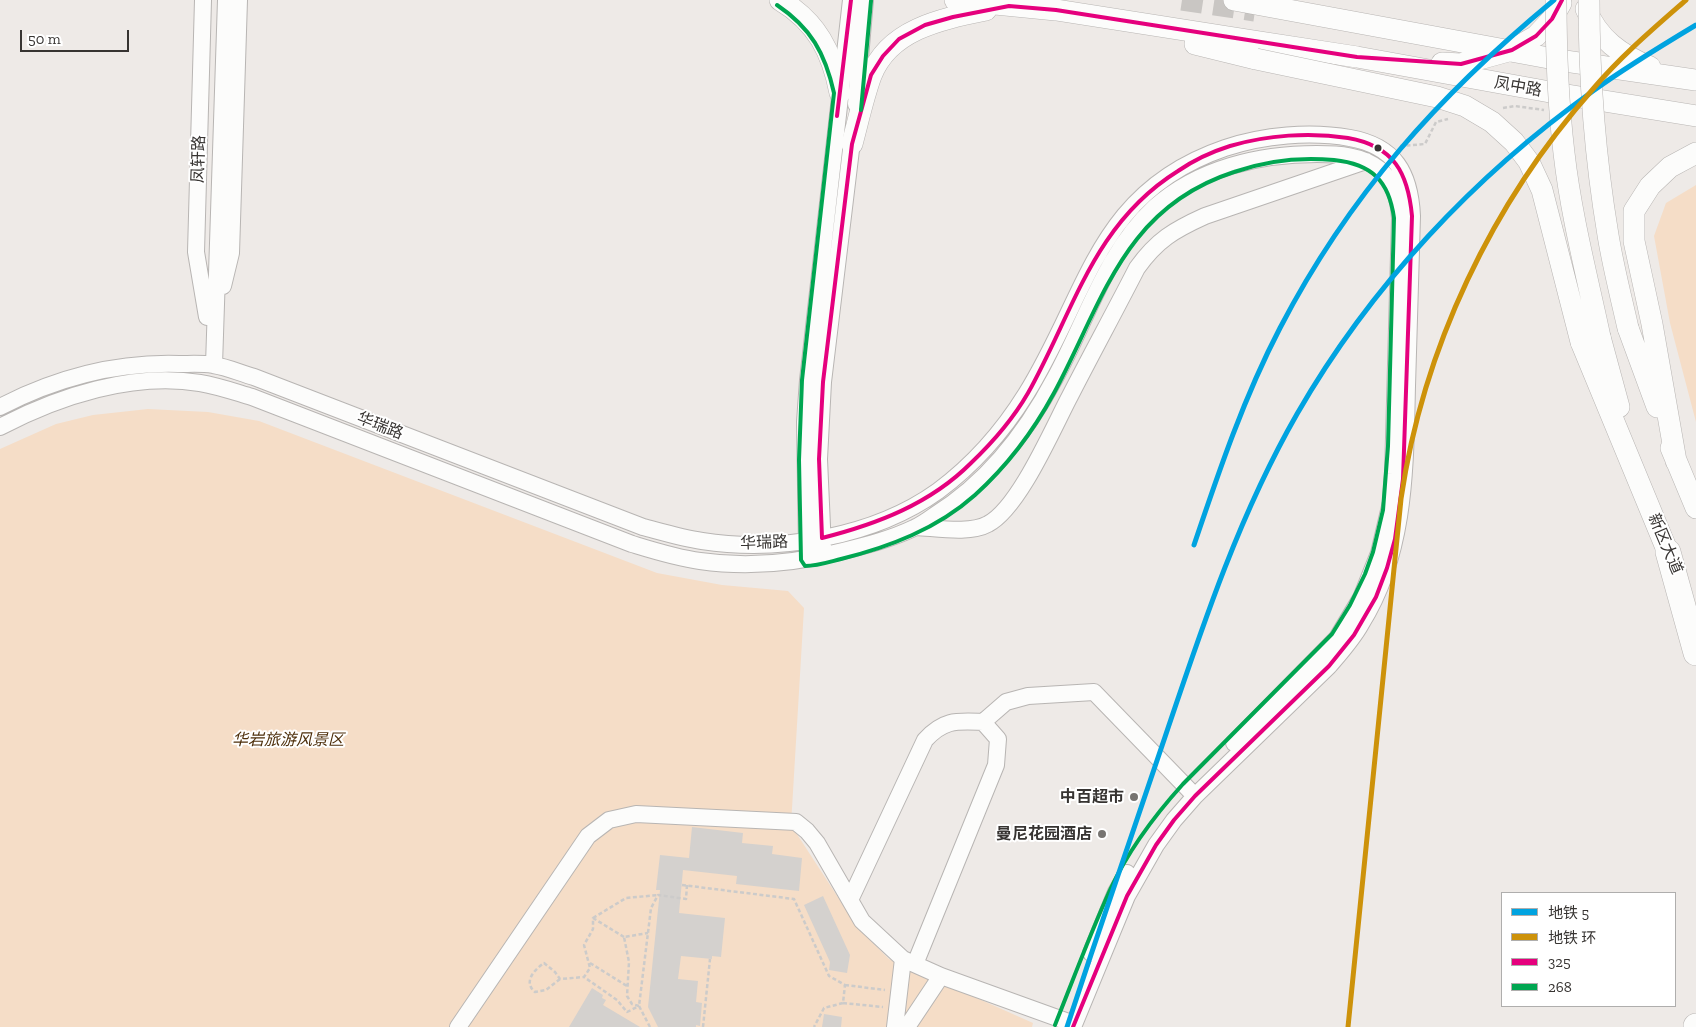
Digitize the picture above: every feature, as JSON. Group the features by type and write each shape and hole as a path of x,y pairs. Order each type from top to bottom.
{"highway":[{"path":"1668,552 1696,653"}],"main road":[{"path":"780,0 799,14 822,39 836,70 840,93"},
{"name":"凤中路","path":"954,0 1056,10 1357,57 1696,116"},
{"path":"1234,0 1565,61 1687,79"},
{"path":"1556,0 1556,55 1564,154 1579,240 1590,340"},
{"path":"1357,57 1461,64 1512,50 1536,36 1552,19 1562,0"},
{"path":"1583,0 1591,22 1615,49 1637,61 1687,79"},
{"path":"1589,0 1589,52 1597,150 1608,236 1628,328 1676,461 1696,508"},
{"path":"852,144 871,75 883,56 899,39 925,25 953,16 1009,6"},
{"path":"1056,10 1256,59 1437,97 1465,106 1492,122 1514,142 1524,155 1542,190 1590,340"},
{"path":"1676,461 1652,324 1634,241 1634,212 1650,186 1670,167 1696,153"},
{"name":"新区大道","path":"1590,340 1607,408 1668,552 1696,612"}],"street":[{"name":"凤轩路","path":"203,0 196,252 211,316"},
{"name":"凤轩路","path":"213,253 215,0"},
{"name":"凤轩路","path":"209,365 226,0"},
{"name":"凤轩路","path":"211,316 231,253 239,0"},
{"path":"815,558 805,431 808,380 851,0"},
{"path":"814,540 823,382 852,144 865,0"},
{"name":"华瑞路","path":"0,407 24,394 48,385 88,373 122,366 151,364 209,365 254,377 643,527 695,540 735,544 767,544 814,540 880,521 907,510 937,492 956,477 985,448 1009,420 1026,394 1104,243 1124,215 1148,190 1176,170 1208,154 1238,144 1273,137 1306,135 1338,136 1367,142 1381,148 1398,164 1409,187 1412,216 1405,474 1402,503 1392,554 1373,604 1346,646 1329,666 1191,792"},
{"name":"华瑞路","path":"0,426 32,410 93,390 123,384 161,381 198,383 252,397 623,540 659,552 699,561 732,564 763,564 815,558 885,540 916,527 948,508 969,492 999,462 1022,432 1056,377 1099,284 1117,254 1137,226 1157,206 1183,187 1214,171 1243,161 1275,156 1336,154 1352,156 1366,161"},
{"path":"458,1027 588,836 610,820 636,814 796,822 817,843 862,921 909,962 1067,1025 1127,896 1156,845 1191,792 1336,638 1361,598 1380,553 1390,502 1393,474 1400,218 1399,204 1395,191 1388,179 1379,169 1366,161 1205,216 1185,225 1157,244 1137,268 1029,475 1005,510 990,523 971,529 916,527"},
{"path":"850,900 925,740 935,729 946,724 962,721 983,722 1006,702 1028,696 1094,692 1191,792"},
{"path":"895,1027 899,991 909,962 996,766 998,739 983,722"},
{"path":"907,1027 941,976"}],"path":[{"path":"682,885 794,899 829,976 845,986 899,991"},
{"path":"593,918 626,898 658,896 686,899 687,885"},
{"path":"650,1027 639,1006 651,908 658,896"},
{"path":"593,918 624,938 648,933"},
{"path":"584,978 590,968 590,962 584,945 593,929 593,918"},
{"path":"624,938 629,962 627,996 632,1004 639,1006"},
{"path":"702,1027 710,959"},
{"path":"590,962 627,986"},
{"path":"560,978 544,963 534,970 530,980 532,989 535,992 546,990 560,978 584,978 617,1000 627,1012 639,1006"},
{"path":"843,1003 845,986"},
{"path":"814,1027 824,1008 843,1003 897,1009"}],"green space":[{"path":"1696,185 1696,422 1670,323 1654,236 1666,203"},
{"name":"华岩旅游风景区","path":"148,409 208,412 259,421 657,573 722,585 788,591 804,608 791,825 858,928 889,959 1033,1023 1032,1027 0,1027 0,449 56,424 93,415"}],"building":[{"path":"692,827 743,833 742,843 773,846 772,854 802,858 799,891 736,884 737,876 683,870 679,913 725,918 721,957 712,956 712,959 681,956 678,979 698,981 696,1002 702,1003 700,1026 658,1027 648,1007 660,890 656,890 660,855 689,858"},
{"path":"823,896 850,955 847,973 829,970 830,962 804,905"},
{"path":"592,988 603,995 602,998 606,1000 603,1005 640,1027 569,1027"},
{"path":"824,1014 842,1017 841,1027 822,1027"}],"tunnel":[{"path":"1182,0 1255,11"}],"metro line":[{"name":"5","path":"1194,545 1244,407 1267,354 1307,280 1336,234 1367,191 1435,110 1512,36 1554,0"},
{"name":"环","path":"1348,1027 1401,499 1411,443 1426,387 1445,333 1467,280 1523,180 1557,133 1593,89 1615,65 1686,0"},
{"name":"5","path":"1067,1027 1193,654 1223,572 1276,452 1326,367 1357,322 1391,278 1466,197 1507,159 1549,124 1605,82 1696,25"}],"transit line":[{"name":"325","path":"837,116 851,0"},
{"name":"325","path":"1073,1027 1127,896 1156,845 1195,796 1329,666 1354,635 1376,597 1395,539 1403,479 1412,216 1410,201 1407,187 1396,164 1377,148 1348,138 1304,135 1259,139 1223,148 1190,163 1149,192 1125,217 1105,243 1088,271 1028,393 1009,421 979,455 938,490 902,511 863,526 822,538 819,459 823,382 852,144 871,75 883,56 899,39 925,25 953,17 1009,6 1056,10 1357,57 1461,64 1512,50 1536,36 1552,19 1562,0"},
{"name":"268","path":"861,110 871,1"},
{"name":"268","path":"777,5 808,32 821,54 834,93 802,380 799,460 801,560 805,566 823,564 877,549 912,535 945,518 975,495 1019,447 1046,407 1103,293 1121,262 1141,234 1166,209 1196,188 1234,172 1258,165 1296,160 1334,160 1347,162 1368,170 1383,184 1392,205 1394,218 1388,446 1383,510 1373,552 1365,574 1350,605 1332,634 1183,784 1142,834 1110,890 1055,1025"}],"place":[{"name":"中百超市","path":"1134,797"},
{"name":"曼尼花园酒店","path":"1102,834"}]}
